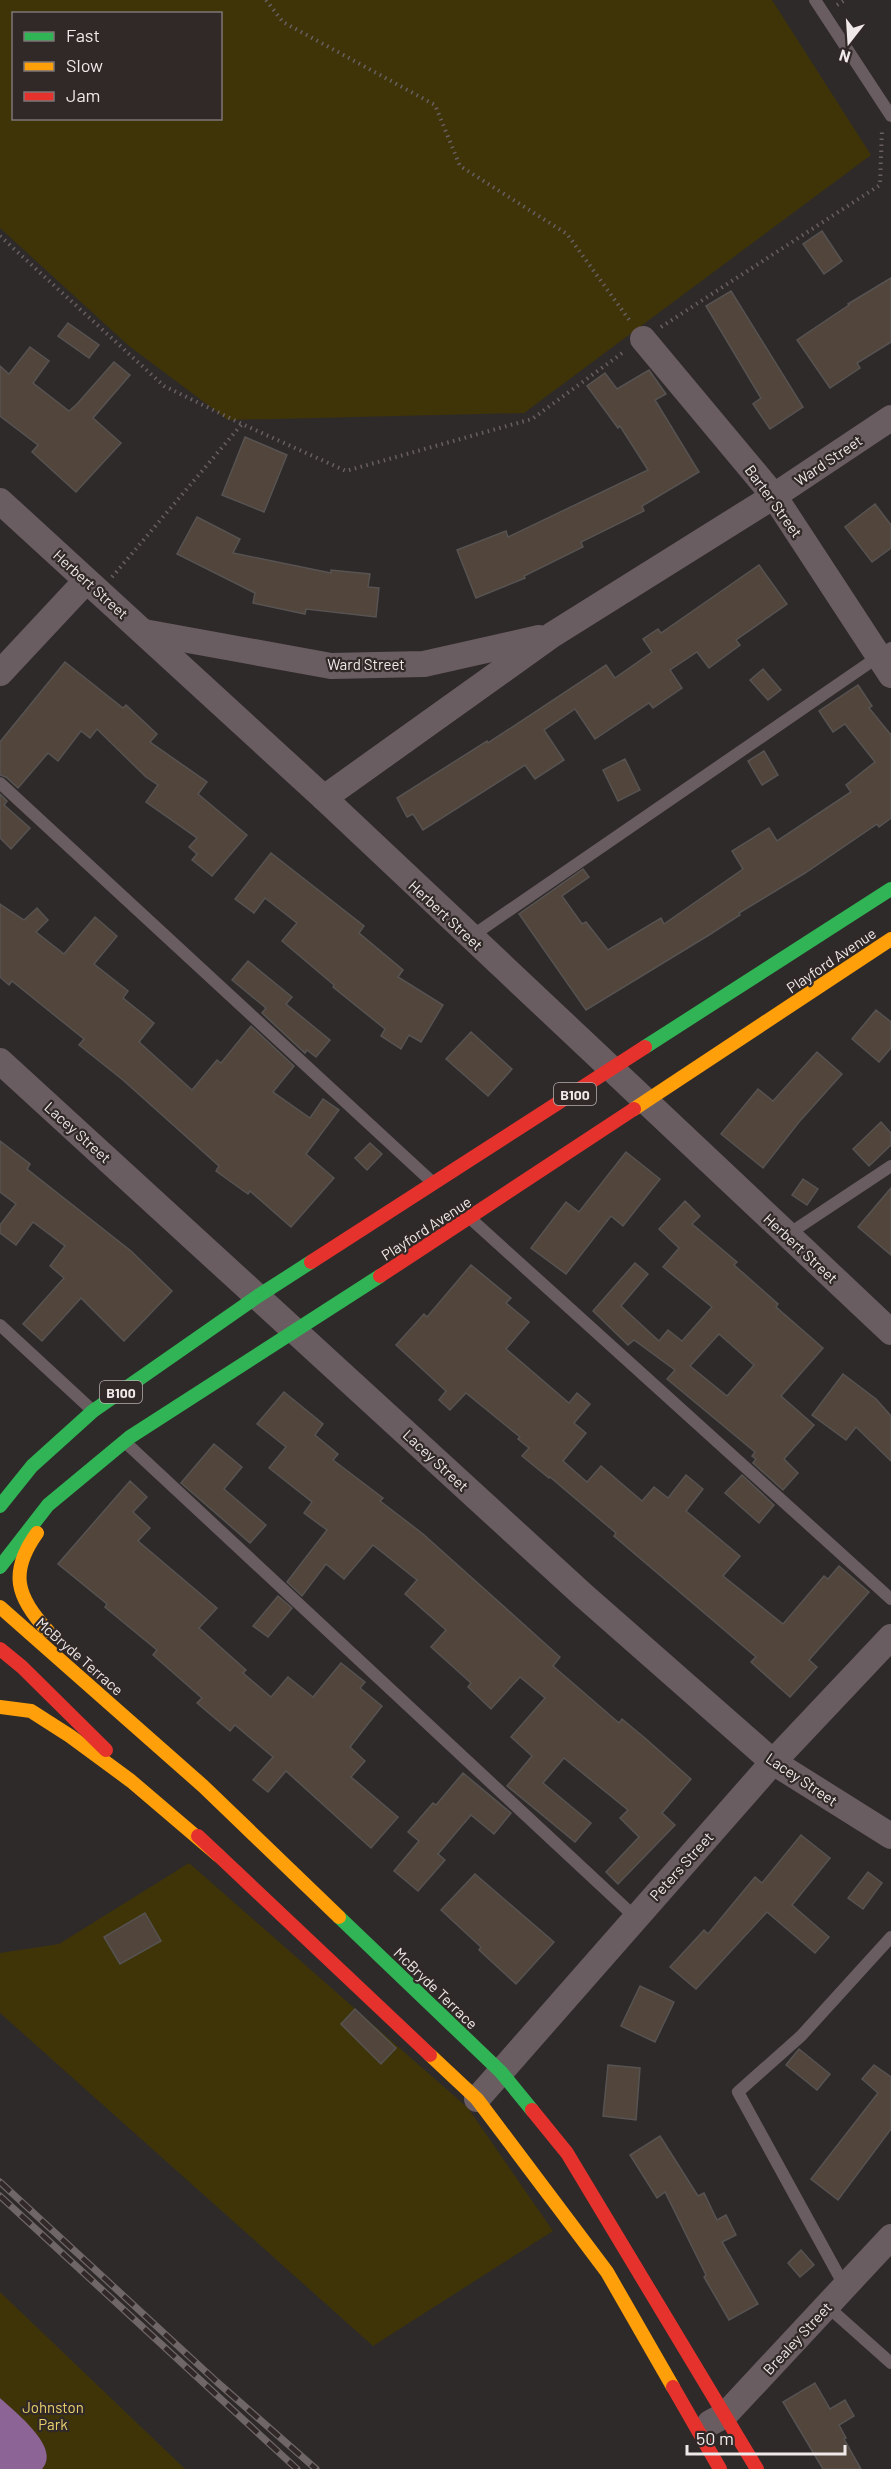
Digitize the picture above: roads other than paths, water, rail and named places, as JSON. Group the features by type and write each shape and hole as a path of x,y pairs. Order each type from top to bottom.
{"main road":[{"name":"Playford Avenue","path":"0,1506 32,1466 93,1411 258,1296 613,1070 891,889"},
{"name":"Playford Avenue","path":"0,1567 48,1505 124,1441 646,1103 891,939"},
{"path":"108,1454 60,1505 25,1547 17,1570 19,1592 34,1618 78,1659 111,1704"},
{"path":"0,1485 32,1466"},
{"name":"McBryde Terrace","path":"0,1607 203,1786 501,2072 567,2153 757,2469"},
{"path":"0,1649 22,1667 219,1856"},
{"path":"0,1707 31,1711 70,1736 130,1781 262,1889 477,2099 607,2272 720,2469"},
{"path":"203,1786 220,1822"}],"street":[{"name":"Barter Street","path":"643,339 774,496 887,659"},
{"name":"Ward Street","path":"324,798 552,635 774,496 891,418"},
{"name":"Herbert Street","path":"0,501 324,798 469,938 891,1332"},
{"path":"0,674 93,586"},
{"name":"Ward Street","path":"144,632 331,666 424,664 552,635"},
{"name":"Lacey Street","path":"0,1060 583,1595 773,1762 891,1836"},
{"name":"Peters Street","path":"477,2099 773,1762 891,1637"},
{"name":"Brealey Street","path":"697,2430 725,2415 891,2237"}],"lane":[{"path":"815,0 891,116"},
{"path":"469,938 887,659"},
{"path":"0,783 434,1184"},
{"path":"787,1235 891,1166"},
{"path":"470,1218 891,1599"},
{"path":"0,1325 93,1411"},
{"path":"124,1441 635,1917"},
{"path":"845,2287 738,2092 801,2036 891,1937"},
{"path":"827,2306 891,2363"}],"railway":[{"path":"0,2182 217,2382 316,2469"},
{"path":"0,2196 297,2469"}],"park label":[{"name":"Johnston Park","path":"53,2416"}]}
